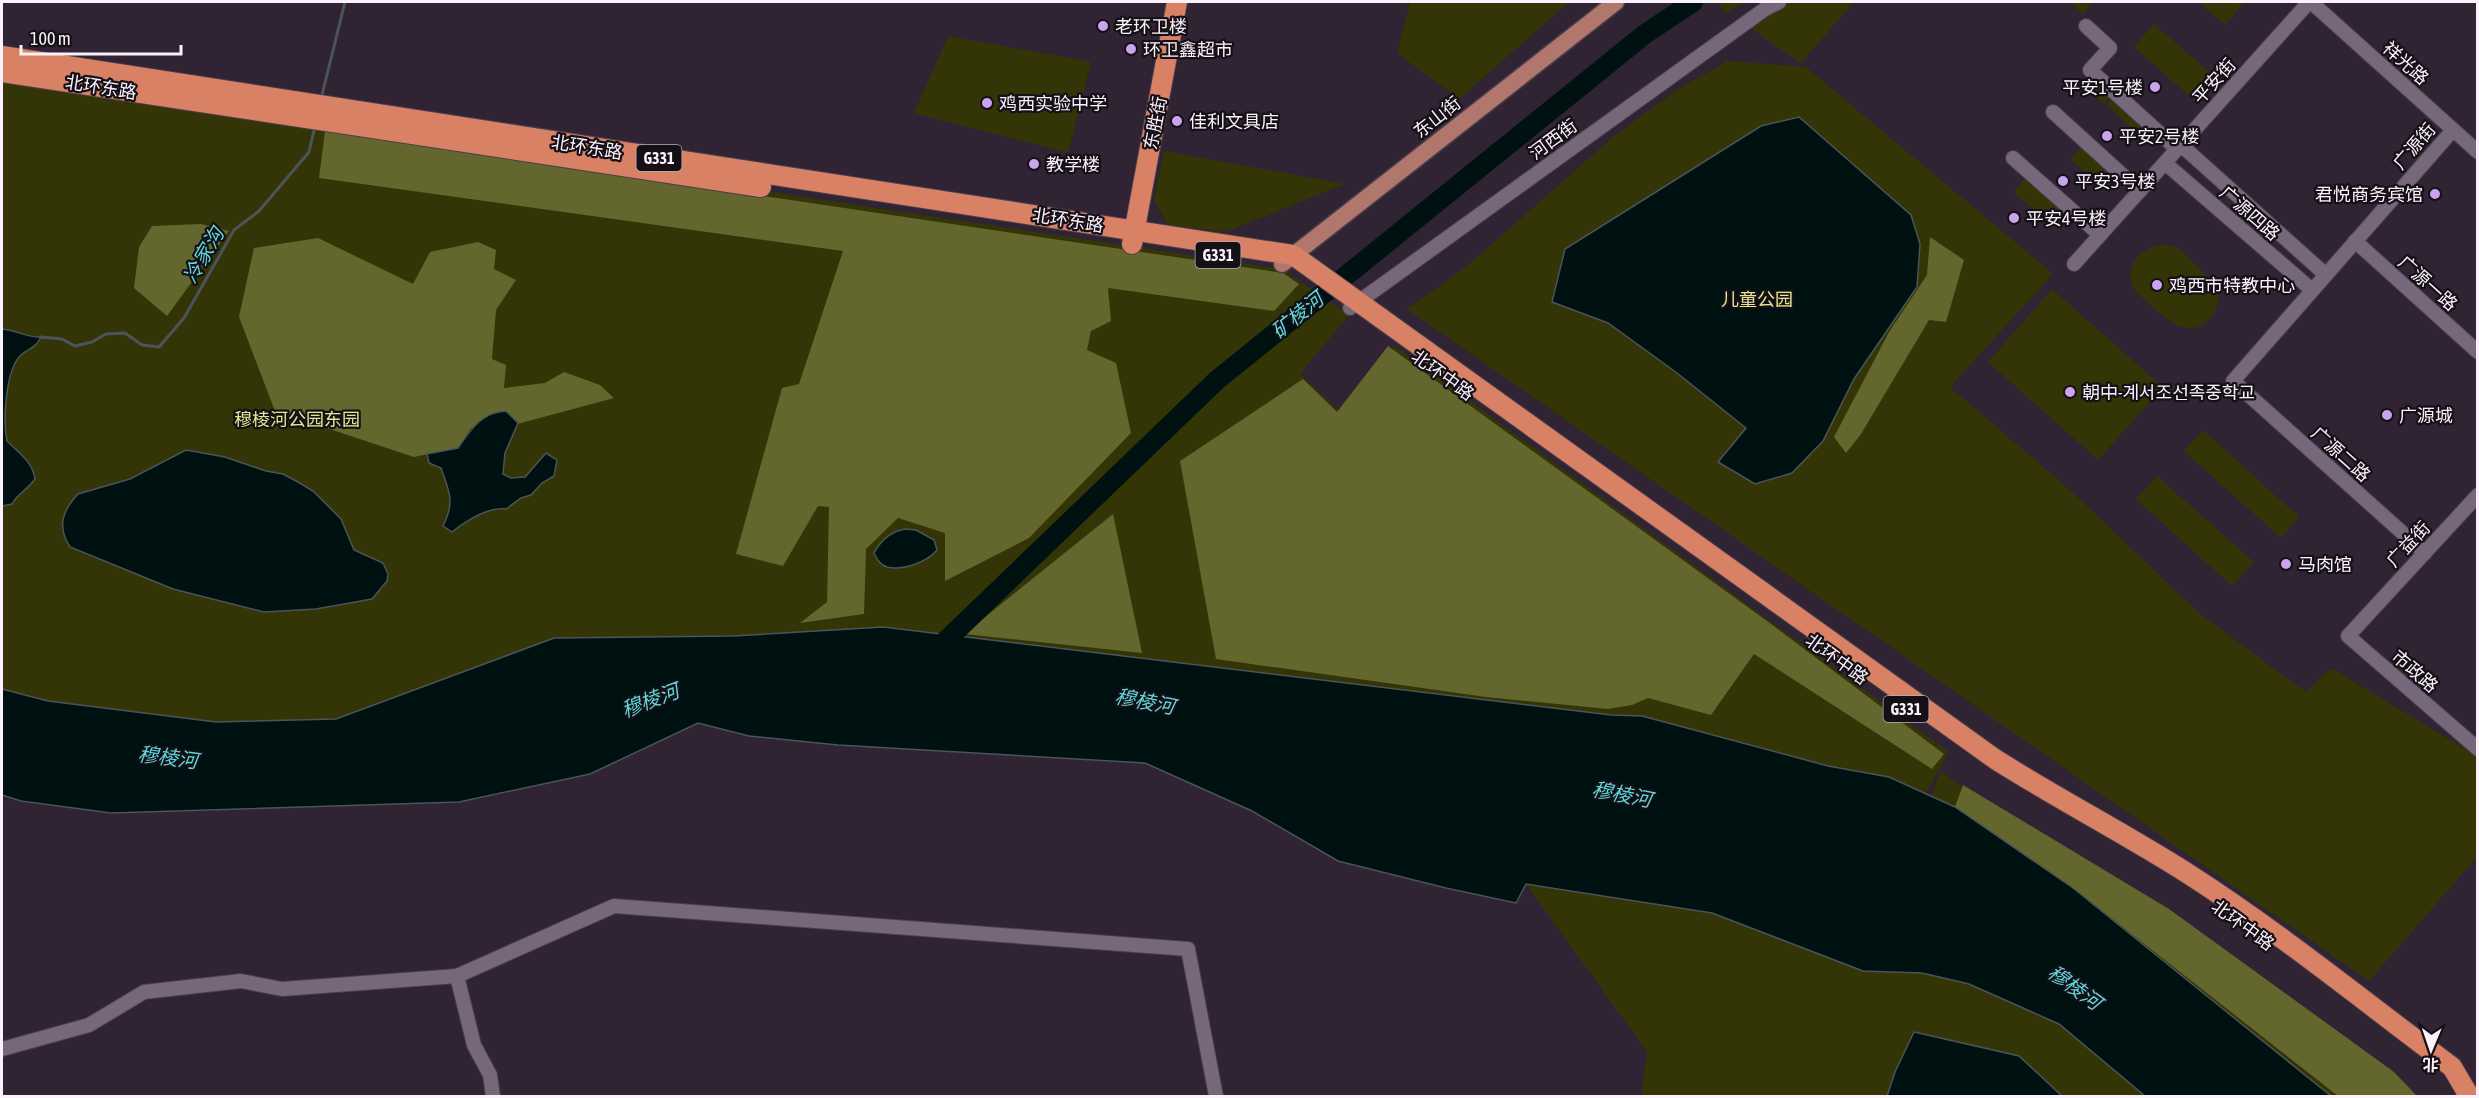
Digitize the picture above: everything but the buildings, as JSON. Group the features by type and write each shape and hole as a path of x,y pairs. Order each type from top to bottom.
{"highway":[{"name":"东胜街","path":"1133,237 1177,2"},
{"name":"北环东路","path":"2,56 1133,237"},
{"name":"北环东路","path":"2,72 1287,259 1307,271"},
{"name":"北环中路","path":"1307,271 1987,767 2188,885 2470,1093"}],"main road":[{"name":"东山街","path":"1287,259 1616,2"}],"street":[{"name":"河西街","path":"1354,305 1765,9 1779,2"},
{"name":"祥光路","path":"2310,2 2478,152"},
{"name":"平安街","path":"2074,264 2310,2"},
{"name":"广源四路","path":"2086,26 2110,48 2090,70 2326,275"},
{"path":"2053,112 2140,191"},
{"name":"广源街","path":"2233,381 2453,130"},
{"path":"2013,158 2100,235"},
{"name":"广源四路","path":"2165,163 2312,290"},
{"name":"广源一路","path":"2355,241 2478,352"},
{"name":"广源二路","path":"2233,381 2425,553"},
{"name":"广益街","path":"2366,617 2478,495"},
{"name":"市政路","path":"2366,617 2348,636 2478,749"},
{"path":"2,1049 89,1025 144,992 241,981 282,989 458,976 614,906 1188,950 1216,1096"},
{"path":"458,976 474,1045 490,1075 493,1096"}],"green space":[{"path":"1410,2 1569,2 1459,99 1397,53"},
{"path":"1718,2 1746,2 1725,13"},
{"path":"1785,2 1854,2 1801,63 1747,26"},
{"path":"2069,2 2094,2 2083,14"},
{"path":"2199,2 2240,2 2243,4 2225,25"},
{"path":"2154,24 2216,78 2195,101 2134,47"},
{"path":"948,36 1091,62 1068,153 914,113"},
{"name":"儿童公园","path":"1728,61 1806,67 2053,274 1950,387 2069,489 2200,614 2306,692 2331,668 2477,756 2477,857 2369,981 1407,309 1466,267 1614,136 1678,89"},
{"name":"穆棱河公园东园","path":"2,76 1282,269 1349,315 1300,374 1342,413 1395,346 1949,752 1926,793 1889,777 1824,765 1642,716 1611,715 883,627 733,636 554,638 336,719 216,722 48,701 2,689"},
{"path":"2100,84 2112,96 2103,104 2092,93"},
{"path":"2114,97 2151,132 2144,140 2107,105"},
{"path":"325,131 1283,273 1299,284 1274,311 1108,288 1111,321 1091,331 1087,350 1116,363 1131,433 1029,538 945,581 945,533 898,518 866,549 864,614 800,623 827,602 829,507 818,506 783,566 736,554 782,388 799,384 843,251 319,178"},
{"path":"2083,146 2117,177 2104,189 2070,159"},
{"path":"1164,151 1345,184 1226,232 1168,225 1154,200"},
{"path":"2027,177 2068,213 2055,228 2013,192"},
{"path":"201,224 229,231 167,316 134,288 139,247 152,226"},
{"path":"1930,237 1964,260 1946,322 1929,320 1861,434 1846,453 1834,437 1889,332 1927,275"},
{"path":"318,238 413,284 430,252 478,242 496,250 494,269 516,280 496,310 492,359 506,365 504,388 545,383 564,372 600,385 614,398 506,427 471,428 458,448 414,457 275,411 239,317 254,248"},
{"path":"2159,245 2173,246 2182,251 2216,290 2218,298 2214,313 2199,326 2184,328 2177,325 2163,316 2134,289 2130,274 2135,261 2145,251"},
{"path":"2052,289 2163,387 2098,460 1988,362"},
{"path":"1388,346 1771,624 1944,754 1932,769 1754,654 1711,715 1648,698 1632,705 1608,709 1486,697 1216,659 1180,461 1303,379 1337,412"},
{"path":"2203,430 2299,517 2281,538 2184,451"},
{"path":"2157,476 2254,562 2232,586 2136,499"},
{"path":"1113,514 1142,653 964,634"},
{"path":"1941,771 1961,787 2184,922 2411,1096 1641,1096 1647,1052 1526,884 1712,913 1863,971"},
{"path":"1963,785 2169,909 2394,1072 2417,1096 2338,1096 2073,888 1955,807"}],"water":[{"path":"1799,117 1911,215 1920,244 1917,287 1854,379 1823,441 1792,473 1755,484 1718,462 1746,428 1677,373 1608,323 1552,302 1565,249 1761,126"},
{"path":"2,329 41,337 16,362 8,384 5,409 7,441 28,462 35,479 12,504 2,506"},
{"path":"506,411 518,423 505,453 503,474 511,478 525,477 546,453 557,460 554,476 542,483 531,495 521,498 506,509 485,512 452,532 443,526 450,504 447,484 441,468 429,463 427,454 458,448 484,418"},
{"path":"186,450 225,457 266,471 283,474 313,491 341,519 354,550 383,563 388,574 387,581 372,599 316,609 264,612 173,589 70,547 64,533 63,519 68,507 78,494 130,479"},
{"path":"906,529 916,530 934,540 937,550 927,558 907,567 893,568 882,565 874,553 877,548 891,534"},
{"name":"穆棱河","path":"883,627 1611,715 1642,716 1828,766 1889,777 1955,807 2073,888 2331,1096 2145,1096 2059,1024 1969,984 1922,973 1863,971 1712,913 1526,884 1516,903 1338,861 1252,811 1145,763 838,745 749,736 698,723 590,774 459,802 111,813 21,801 2,795 2,689 48,701 216,722 336,719 554,638 733,636"},
{"path":"1914,1032 2019,1056 2062,1096 1887,1096 1895,1072"}],"waterway":[{"name":"冷家沟","path":"321,99 345,2"},
{"name":"矿棱河","path":"933,653 1217,380 1645,34 1693,2"},
{"name":"冷家沟","path":"41,337 62,339 75,346 92,342 106,334 125,333 142,345 159,347 184,318 234,230 259,211 309,152 315,126"}],"place":[{"name":"老环卫楼","path":"1103,26"},
{"name":"环卫鑫超市","path":"1131,49"},
{"name":"平安1号楼","path":"2155,87"},
{"name":"鸡西实验中学","path":"987,103"},
{"name":"佳利文具店","path":"1177,121"},
{"name":"平安2号楼","path":"2107,136"},
{"name":"教学楼","path":"1034,164"},
{"name":"平安3号楼","path":"2063,181"},
{"name":"君悦商务宾馆","path":"2435,194"},
{"name":"平安4号楼","path":"2014,218"},
{"name":"鸡西市特教中心","path":"2157,285"},
{"name":"朝中-계서조선족중학교","path":"2070,392"},
{"name":"广源城","path":"2387,415"},
{"name":"马肉馆","path":"2286,564"}]}
